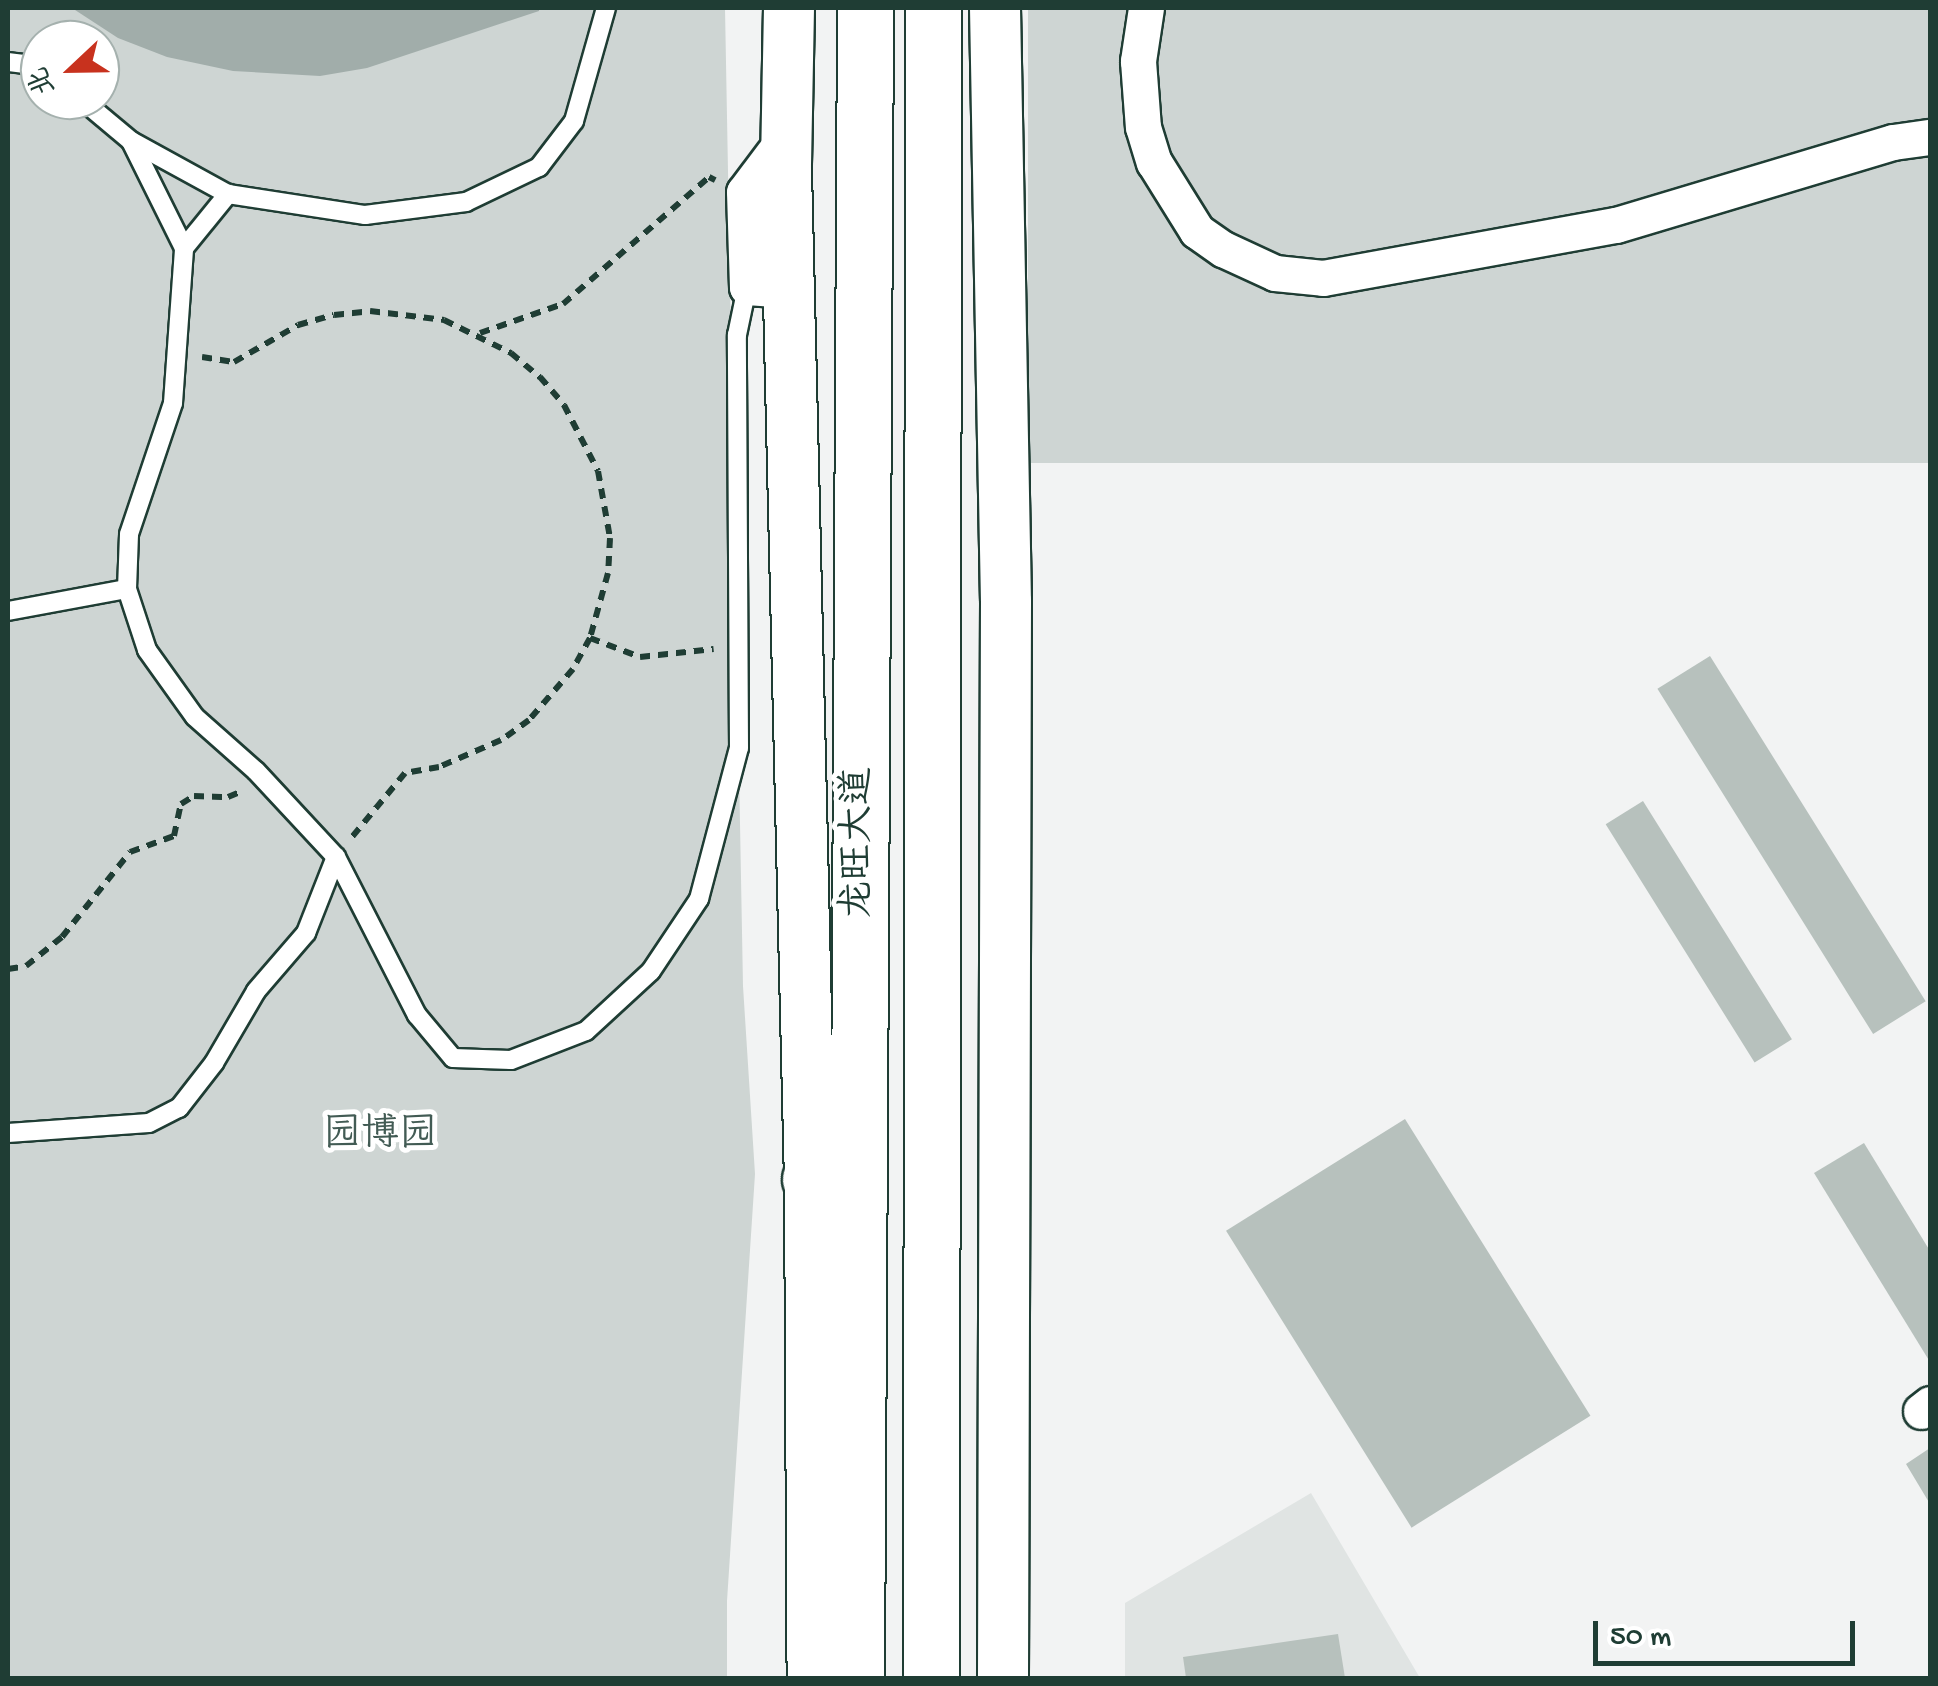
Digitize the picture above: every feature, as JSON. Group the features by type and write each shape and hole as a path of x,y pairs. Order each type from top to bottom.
{"highway":[{"name":"龙旺大道","path":"856,1678 865,8"},
{"name":"龙旺大道","path":"931,1678 934,8"},
{"path":"810,1179 858,1274"}],"street":[{"path":"789,8 787,135 768,289 810,1179 813,1678"},
{"path":"994,8 1006,602 1003,1678"},
{"path":"1146,8 1138,61 1142,127 1154,162 1197,231 1223,249 1275,273 1323,278 1616,225 1892,142 1930,137"},
{"path":"768,289 744,192 787,135"}],"lane":[{"path":"105,120 130,141 228,194 366,215 466,202 539,168 574,122 606,8"},
{"path":"130,141 184,248 173,403 129,534 127,588 148,650 195,717 256,771 336,857 368,912 417,1016 453,1058 511,1060 586,1031 651,971 699,899 739,748 737,335 768,289"},
{"path":"184,248 228,194"},
{"path":"8,611 127,588"},
{"path":"8,1133 149,1122 179,1108 214,1064 256,991 306,933 336,857"}],"path":[{"path":"479,334 564,304 709,177 744,192"},
{"path":"177,353 234,362 298,325 370,310 408,312 479,334 511,352 552,391 584,437 598,471 610,538 608,572 590,638 553,696 529,720 470,756 405,773 336,857"},
{"path":"590,638 640,657 741,646"},
{"path":"8,970 26,966 67,932 130,852 174,836 182,804 202,794 239,793 256,771"}],"shaded area":[{"path":"72,8 539,8 367,68 320,76 233,71 167,57 120,39 120,20 90,20"},
{"path":"1311,1493 1420,1678 1125,1678 1125,1603"}],"green space":[{"name":"园博园","path":"8,8 725,8 743,986 755,1174 727,1601 727,1678 8,1678"},
{"path":"1028,8 1930,8 1930,463 1028,463"}],"building":[{"path":"1710,656 1926,1001 1873,1034 1657,689"},
{"path":"1643,801 1792,1039 1755,1063 1606,824"},
{"path":"1405,1119 1590,1416 1412,1528 1226,1231"},
{"path":"1864,1143 1930,1251 1930,1362 1814,1173"},
{"path":"1930,1448 1930,1504 1906,1464"},
{"path":"1338,1634 1345,1678 1186,1678 1183,1657"}]}
